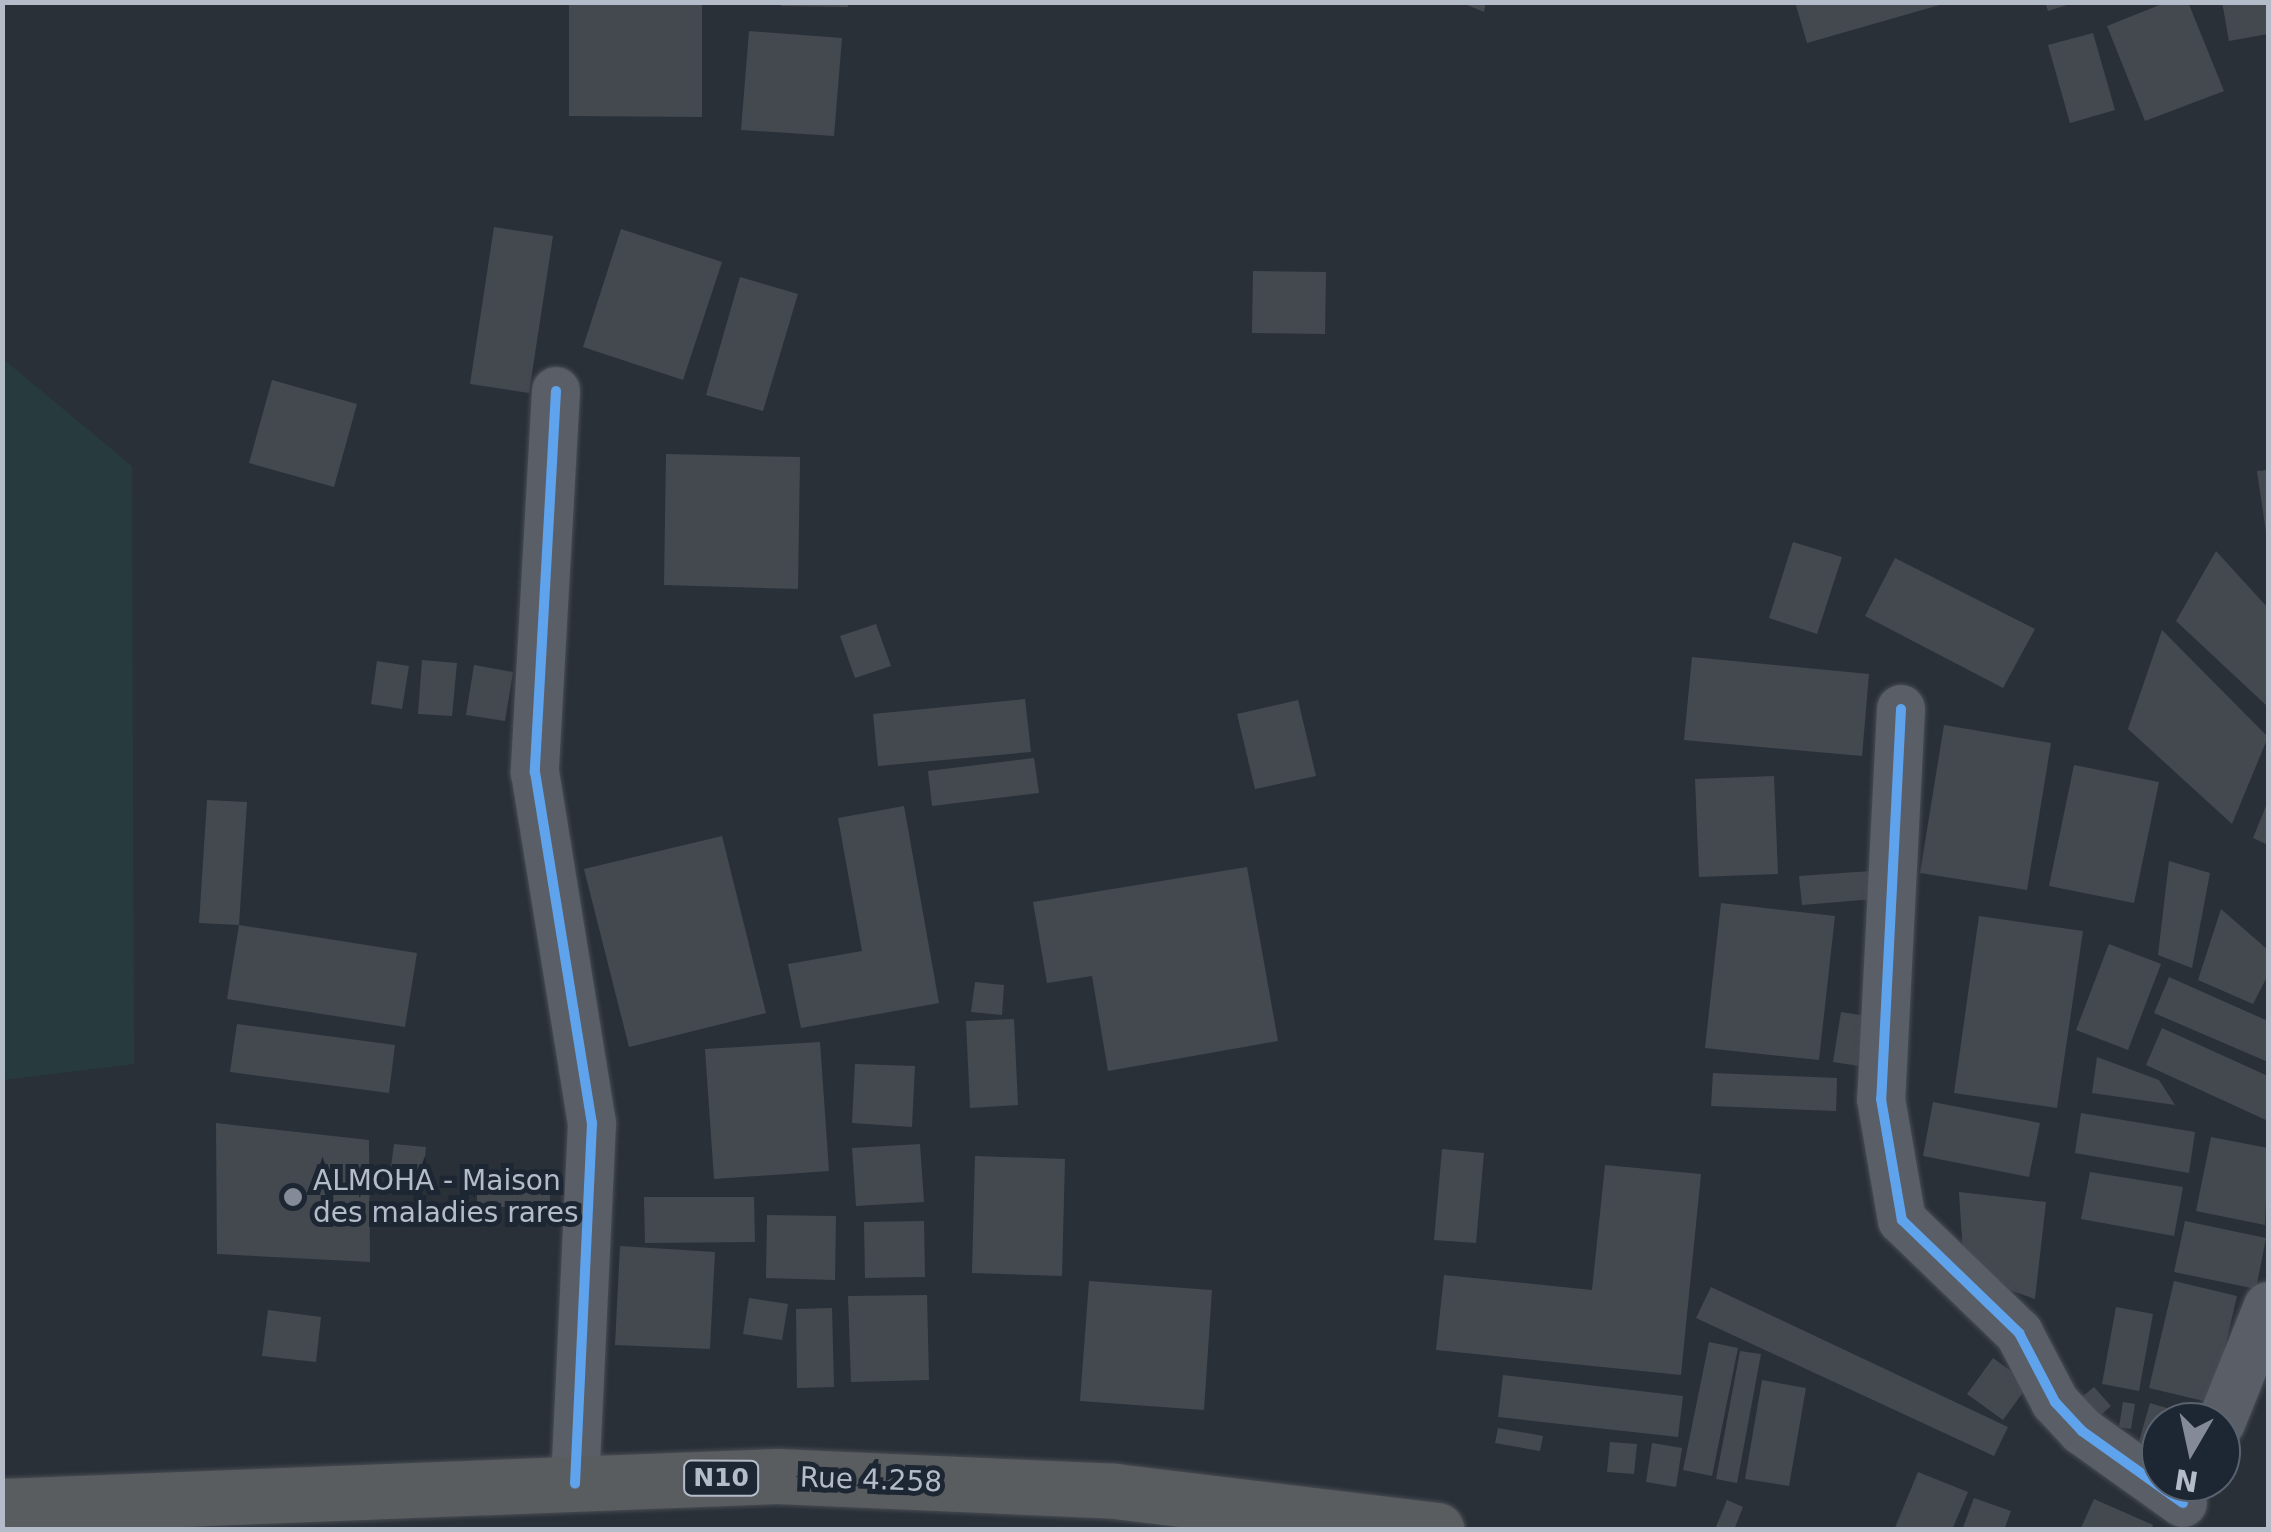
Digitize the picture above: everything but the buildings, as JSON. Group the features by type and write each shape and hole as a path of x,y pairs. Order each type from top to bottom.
{"highway":[{"name":"Rue 4.258","path":"2,1506 778,1476 1115,1491 1436,1530"}],"street":[{"path":"556,391 535,772 592,1123 576,1484"},
{"path":"1901,709 1881,1099 1902,1220 2019,1333 2055,1402 2082,1432 2182,1505"},
{"path":"2229,1402 2268,1306"}],"green space":[{"path":"2,358 132,466 134,1064 3,1080"}],"cycle path":[{"path":"556,391 535,772 592,1123 575,1484"},
{"path":"1901,709 1881,1099 1902,1220 2019,1333 2055,1402 2082,1431 2183,1503"}],"place":[{"name":"ALMOHA - Maison des maladies rares","path":"293,1197"}]}
